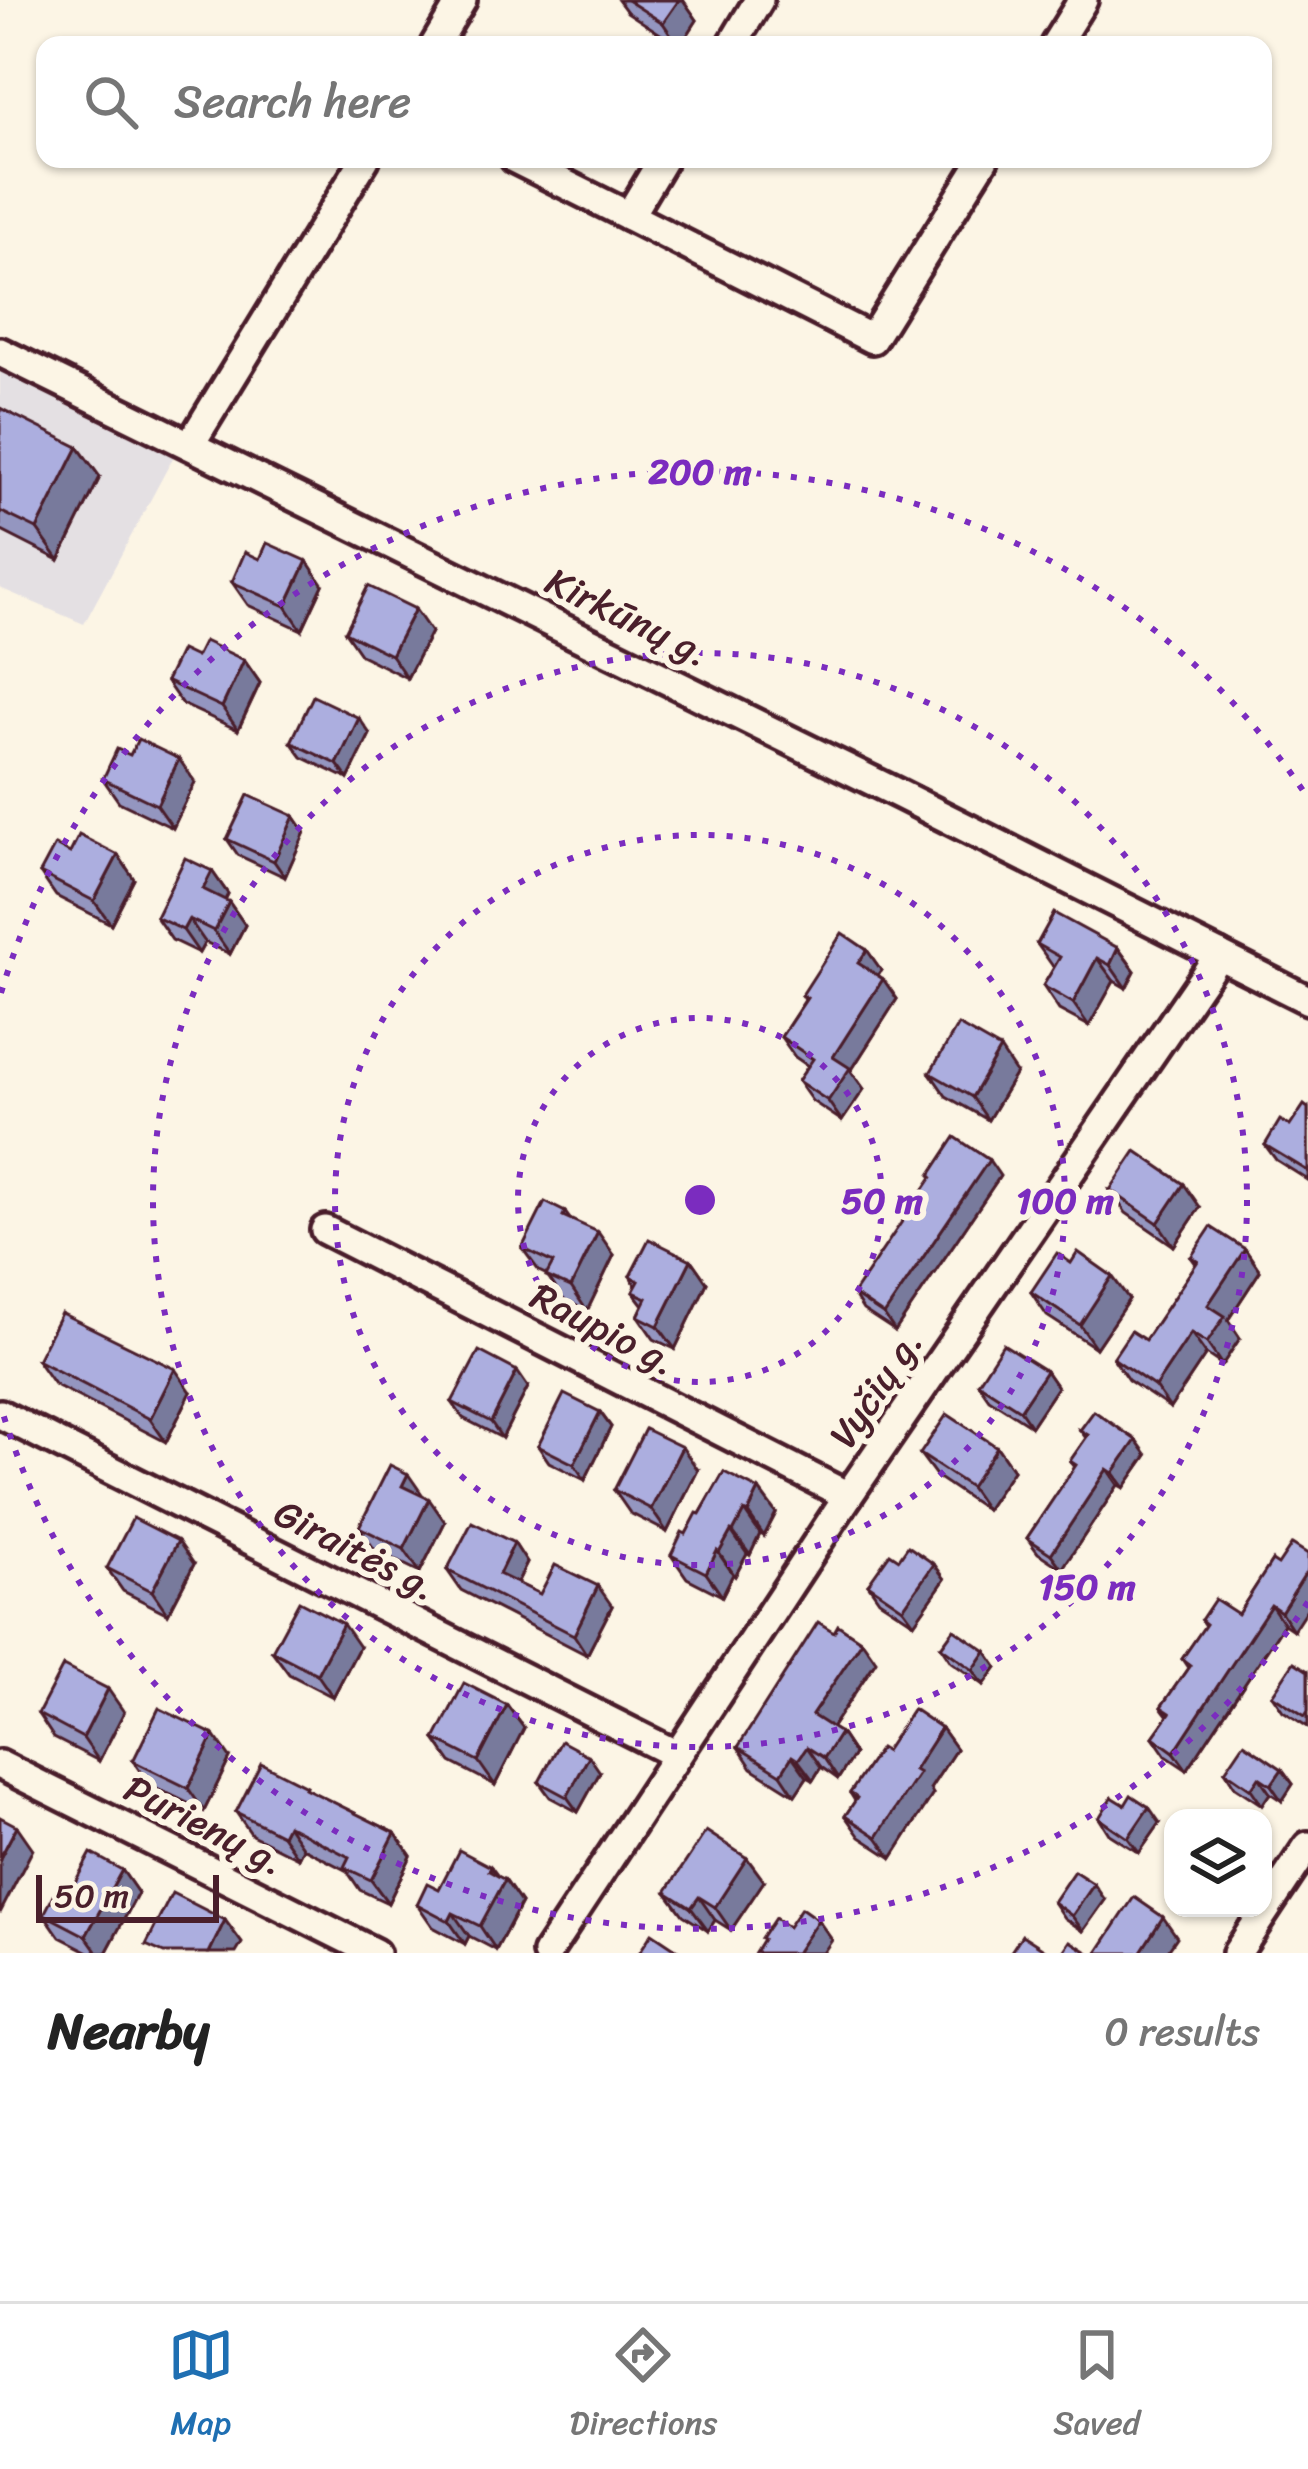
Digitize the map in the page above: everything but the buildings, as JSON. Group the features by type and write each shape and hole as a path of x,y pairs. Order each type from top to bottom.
{"street":[{"path":"440,36 462,0"},
{"path":"737,36 759,0"},
{"path":"1061,36 1083,1"},
{"path":"190,445 359,168"},
{"path":"532,168 872,339 978,168"},
{"path":"629,216 658,168"},
{"name":"Kirkūnų g.","path":"0,352 1219,955"},
{"path":"1219,955 1308,1000"},
{"name":"Vyčių g.","path":"547,1953 848,1496 1219,955"},
{"name":"Raupio g.","path":"326,1230 848,1496"},
{"name":"Giraitės g.","path":"0,1414 676,1755"},
{"name":"Purienų g.","path":"0,1766 375,1953"},
{"path":"1237,1953 1308,1846"}],"shaded area":[{"path":"0,352 182,441 84,624 0,588"}]}
